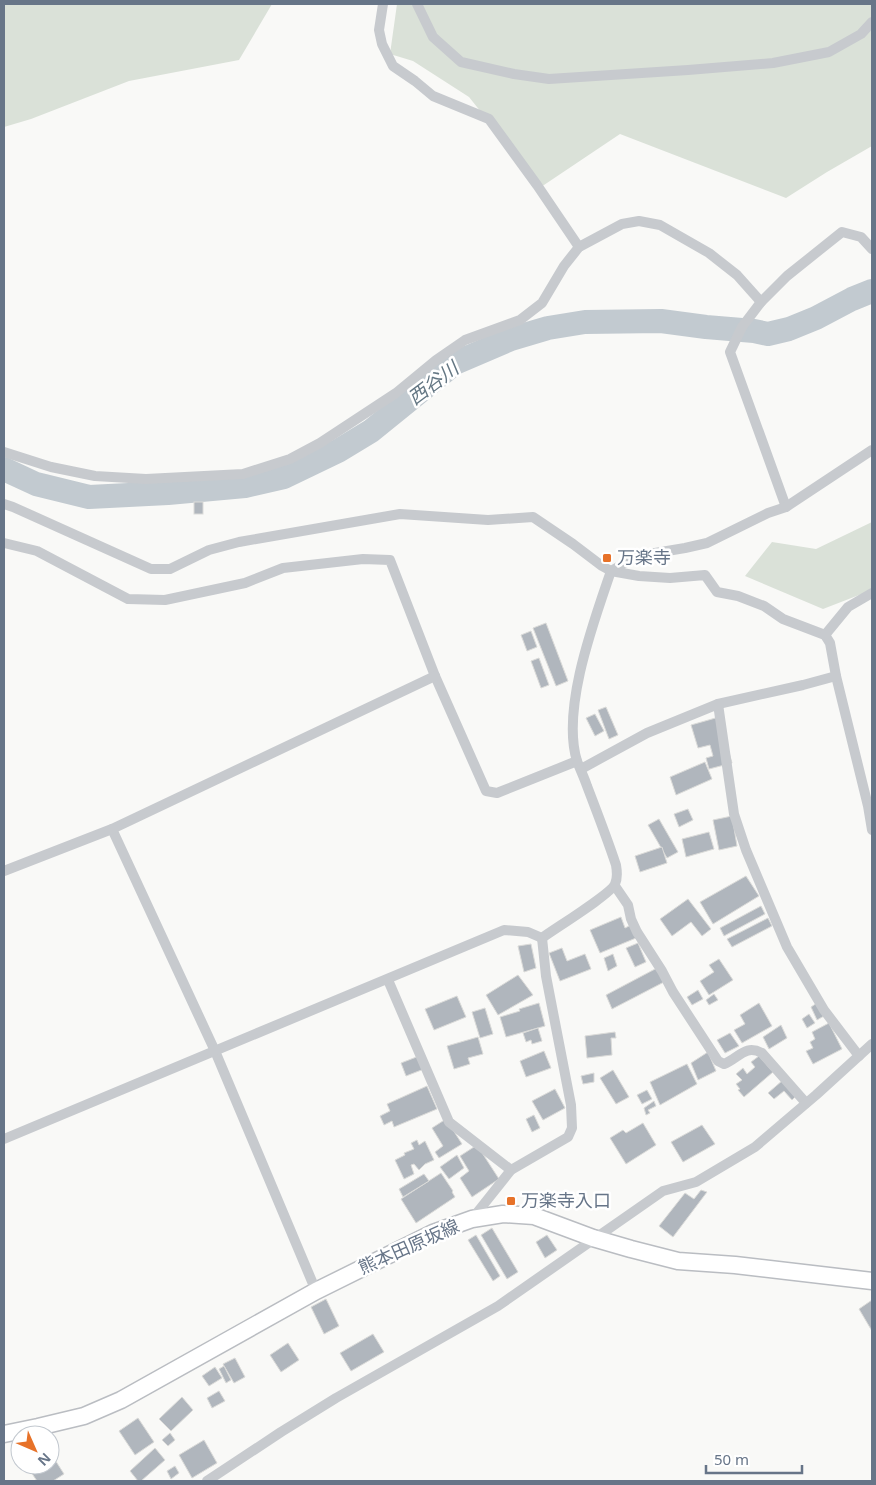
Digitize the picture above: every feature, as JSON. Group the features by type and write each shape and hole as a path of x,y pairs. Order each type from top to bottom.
{"main road":[{"name":"熊本田原坂線","path":"4,1434 84,1416 121,1400 316,1291 433,1233 472,1219 503,1214 534,1216 593,1238 678,1261 735,1265 872,1280"}],"street":[{"path":"383,4 380,37 393,66 433,96 489,119 579,247"},
{"path":"417,4 433,37 461,62 514,74 548,79 773,63 829,52 861,34 872,22"},
{"path":"4,452 51,467 95,476 146,480 242,474 290,460 327,439 396,394 436,360 465,340 520,320 542,303 564,266 579,247 622,224 639,221 660,225 709,252 737,275 761,302"},
{"path":"786,507 730,352 742,327 761,302 787,276 842,232 861,238 872,249"},
{"path":"542,938 615,886 616,865 579,765 574,740 576,694 586,651 611,571 637,556 707,543 768,513 786,507 872,450"},
{"path":"4,504 152,569 170,569 209,550 239,542 400,514 488,520 533,517 611,571 639,576 670,578 705,575 717,592 738,596 764,606 783,619 825,635 830,643 836,676 870,808 872,830"},
{"path":"4,544 37,551 128,599 165,600 245,583 283,568 363,559 390,560 435,676 486,791 497,792 579,765 648,733 718,704 836,676"},
{"path":"825,635 848,607 872,593"},
{"path":"4,871 112,829 435,676"},
{"path":"718,704 734,814 746,850 787,947 824,1010 860,1056"},
{"path":"112,829 215,1051 316,1291"},
{"path":"615,886 628,905 631,919 637,932 718,1061 724,1064 746,1051 751,1049 757,1050 762,1053 806,1103"},
{"path":"4,1139 504,930 528,932 542,938"},
{"path":"472,1219 511,1170 568,1137 572,1128 572,1105 546,976 542,938"},
{"path":"388,980 449,1122 511,1170"},
{"path":"207,1481 328,1403 498,1306 663,1190 696,1182 755,1147 872,1044"}],"shaded area":[{"path":"4,4 272,4 239,60 129,81 31,119 4,127"},
{"path":"397,4 872,4 872,146 786,198 620,134 541,187 469,97 413,61 390,54"},
{"path":"872,522 872,590 823,609 745,576 772,542 816,549"}],"building":[{"path":"194,502 203,502 203,514 194,514"},
{"path":"546,623 568,681 556,686 533,628"},
{"path":"531,631 537,647 527,651 521,635"},
{"path":"539,658 549,685 541,688 531,661"},
{"path":"606,707 618,735 609,739 598,710"},
{"path":"595,714 604,731 595,736 586,718"},
{"path":"719,717 732,763 709,769 706,758 713,756 710,745 698,748 691,725"},
{"path":"705,762 712,779 676,795 670,777"},
{"path":"688,809 693,820 679,827 674,814"},
{"path":"732,816 737,846 719,850 713,820"},
{"path":"659,819 678,852 667,858 648,825"},
{"path":"709,832 714,849 686,857 682,839"},
{"path":"662,847 667,863 640,872 635,856"},
{"path":"746,876 759,896 713,924 700,902"},
{"path":"688,899 711,929 702,936 691,922 672,936 660,919"},
{"path":"761,906 765,914 724,936 720,928"},
{"path":"621,917 625,928 631,925 636,938 600,953 590,930"},
{"path":"768,918 772,926 732,947 727,939"},
{"path":"638,943 646,962 635,967 626,948"},
{"path":"531,944 536,968 524,972 518,946"},
{"path":"562,948 567,961 585,954 591,969 560,981 549,953"},
{"path":"613,954 617,966 608,971 604,958"},
{"path":"719,959 733,980 709,995 700,981 714,972 709,965"},
{"path":"657,968 664,982 612,1009 606,995"},
{"path":"518,975 533,995 498,1015 486,995"},
{"path":"698,990 703,999 692,1005 687,997"},
{"path":"714,994 718,1000 709,1005 706,1000"},
{"path":"457,996 466,1017 434,1030 425,1009"},
{"path":"539,1003 545,1026 506,1037 500,1017"},
{"path":"759,1003 772,1026 742,1043 734,1030 745,1024 740,1015"},
{"path":"817,1003 824,1016 817,1020 811,1007"},
{"path":"485,1008 493,1034 480,1038 472,1012"},
{"path":"809,1014 815,1023 807,1028 802,1019"},
{"path":"829,1023 842,1049 813,1064 806,1051 813,1048 810,1042 815,1039 812,1032"},
{"path":"781,1025 787,1038 769,1049 763,1037"},
{"path":"538,1028 542,1041 532,1044 531,1040 526,1042 523,1033"},
{"path":"615,1032 616,1038 611,1038 612,1055 587,1058 585,1036"},
{"path":"730,1033 739,1046 725,1053 717,1040"},
{"path":"478,1037 483,1054 468,1058 470,1064 454,1069 447,1046"},
{"path":"544,1051 551,1068 526,1077 520,1061"},
{"path":"708,1052 716,1071 698,1080 691,1063"},
{"path":"419,1056 424,1069 406,1076 401,1063"},
{"path":"759,1056 773,1072 744,1097 736,1084 742,1080 736,1074 743,1068 747,1074 755,1067 751,1062"},
{"path":"687,1064 697,1084 660,1105 650,1082"},
{"path":"613,1070 629,1097 616,1104 600,1078"},
{"path":"594,1073 594,1082 583,1084 581,1076"},
{"path":"783,1080 797,1095 792,1100 784,1091 774,1099 768,1093"},
{"path":"427,1086 437,1109 394,1127 392,1121 384,1125 380,1116 390,1111 387,1104"},
{"path":"555,1089 565,1108 543,1120 532,1101"},
{"path":"647,1090 652,1099 642,1104 637,1095"},
{"path":"654,1101 656,1106 648,1110 650,1113 646,1115 644,1108"},
{"path":"534,1115 540,1128 532,1132 526,1119"},
{"path":"446,1119 462,1144 439,1158 435,1152 443,1146 432,1128"},
{"path":"643,1123 656,1145 626,1164 610,1138 623,1130 626,1133"},
{"path":"702,1125 715,1144 683,1162 671,1142"},
{"path":"417,1140 419,1145 425,1141 434,1160 425,1164 419,1170 414,1164 411,1165 414,1174 404,1179 395,1160 405,1155 404,1153 414,1149 411,1143"},
{"path":"477,1145 499,1179 472,1197 460,1178 469,1171 460,1156"},
{"path":"457,1155 464,1168 449,1179 440,1167"},
{"path":"441,1173 455,1197 416,1223 401,1199"},
{"path":"424,1174 429,1181 403,1197 399,1189"},
{"path":"701,1190 707,1192 673,1237 659,1226 685,1193 694,1199"},
{"path":"492,1228 518,1272 507,1279 481,1235"},
{"path":"476,1235 500,1276 493,1281 468,1240"},
{"path":"547,1235 557,1250 545,1258 536,1242"},
{"path":"326,1299 339,1326 324,1334 311,1307"},
{"path":"872,1300 872,1331 859,1309"},
{"path":"373,1334 384,1352 351,1371 340,1353"},
{"path":"288,1343 299,1360 281,1372 270,1355"},
{"path":"235,1358 245,1377 234,1383 223,1364"},
{"path":"224,1366 231,1380 226,1383 219,1369"},
{"path":"215,1367 222,1378 209,1386 202,1376"},
{"path":"219,1391 225,1401 212,1408 207,1398"},
{"path":"182,1397 193,1410 171,1431 159,1419"},
{"path":"138,1418 154,1442 135,1455 119,1431"},
{"path":"170,1433 175,1440 168,1446 162,1440"},
{"path":"204,1440 217,1463 192,1478 179,1455"},
{"path":"155,1448 165,1460 141,1481 138,1481 130,1471"},
{"path":"175,1466 179,1473 171,1479 167,1471"},
{"path":"60,1468 64,1474 53,1481 37,1481 33,1475 60,1475"}],"waterway":[{"name":"西谷川","path":"4,469 36,484 89,497 168,493 245,486 284,477 338,451 371,431 455,363 511,339 548,328 585,322 661,321 768,334 789,329 816,318 872,291"}],"place":[{"name":"万楽寺","path":"607,558"},
{"name":"万楽寺入口","path":"511,1201"}]}
